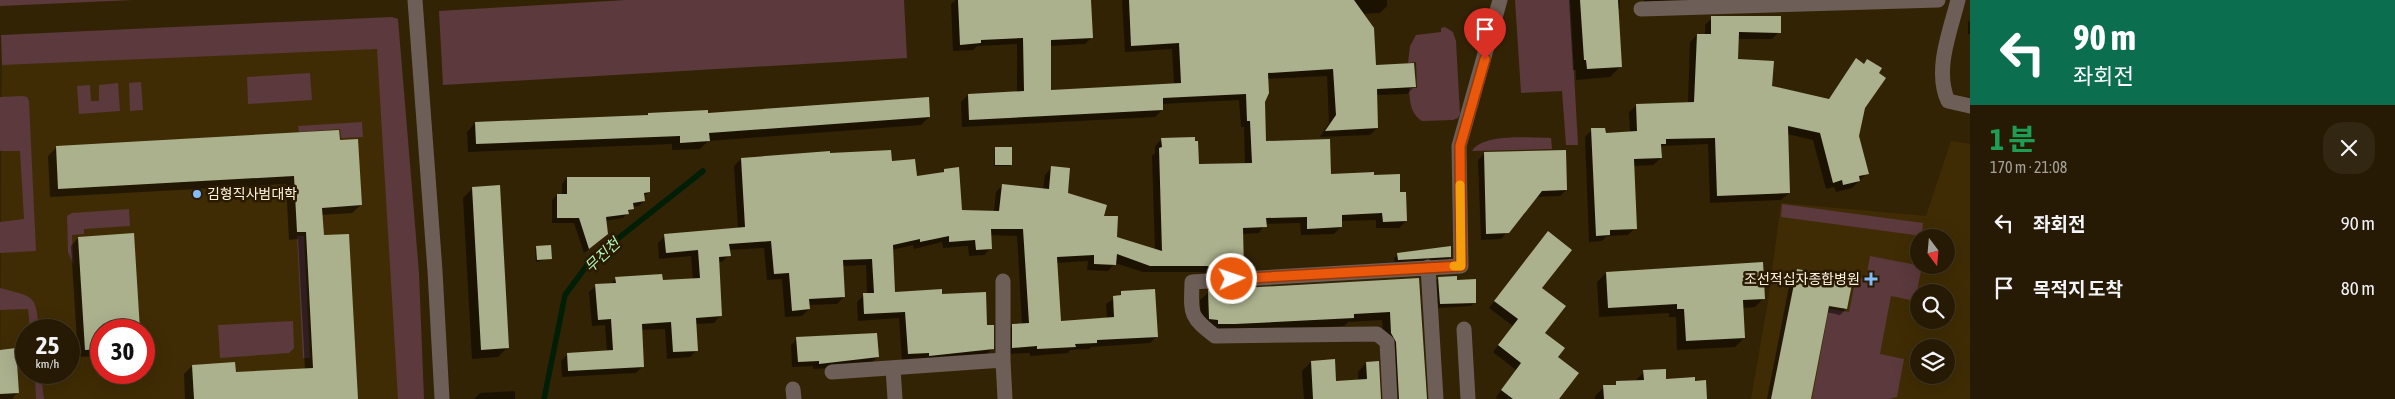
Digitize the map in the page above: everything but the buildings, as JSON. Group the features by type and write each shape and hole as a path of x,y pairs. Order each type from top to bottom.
{"street":[{"path":"415,0 442,399"},
{"path":"1390,399 1387,342 1376,334 1215,336 1198,322 1191,311 1192,282 1461,266 1460,146 1500,0"},
{"path":"1641,9 1938,0"},
{"path":"1958,0 1944,53 1942,88 1948,101 1970,106"},
{"path":"1428,267 1436,399"},
{"path":"1003,281 1005,399"},
{"path":"1464,329 1468,399"},
{"path":"832,372 1003,360"},
{"path":"894,368 895,399"}],"shaded area":[{"path":"0,0 133,0 0,6"},
{"path":"626,0 904,0 907,58 443,85 439,11"},
{"path":"1515,0 1570,0 1578,145 1566,145 1562,91 1521,93"},
{"path":"392,17 398,19 419,273 424,399 398,399 377,49 2,65 1,35"},
{"path":"1445,27 1453,32 1456,41 1460,114 1458,118 1453,120 1422,121 1413,111 1410,102 1409,88 1417,88 1416,62 1408,63 1410,46 1416,35 1441,32 1441,28"},
{"name":"김형직사범대학","path":"384,37 406,399 0,399 2,54"},
{"path":"310,73 312,100 248,104 247,77"},
{"path":"141,82 143,110 130,111 129,83"},
{"path":"118,83 120,111 79,114 77,86 90,85 91,101 99,101 99,85"},
{"path":"0,97 27,97 29,101 36,251 0,253 0,222 24,219 20,151 0,151"},
{"path":"362,122 363,137 341,138 340,129 299,132 298,126"},
{"path":"1521,137 1551,138 1552,149 1472,151 1486,141 1497,139"},
{"name":"조선적십자종합병원","path":"1951,141 1970,144 1970,399 1751,399 1768,301 1781,203 1926,216"},
{"path":"1782,204 1923,223 1923,229 1910,229 1910,234 1781,217"},
{"path":"129,209 130,226 84,229 84,234 72,235 74,266 68,252 67,216 72,213"},
{"path":"297,236 304,236 310,358 303,358"},
{"path":"1870,256 1910,264 1910,274 1920,274 1918,284 1910,284 1910,300 1891,296 1880,354 1904,359 1897,397 1889,399 1812,399 1829,309 1849,312 1856,277 1866,279"},
{"path":"0,288 20,293 31,299 34,303 37,319 29,319 28,309 0,310"},
{"path":"293,321 294,348 289,353 220,358 218,325"},
{"path":"35,384 42,384 44,399 36,399"}],"waterway":[{"name":"무진천","path":"544,399 565,295 591,260 703,171"}],"slow traffic":[{"path":"1454,266 1461,266 1460,185"}],"place":[{"name":"김형직사범대학","path":"197,194"},
{"name":"조선적십자종합병원","path":"1871,279"}],"route":[{"path":"1232,279 1461,266 1460,146 1485,59"}]}
